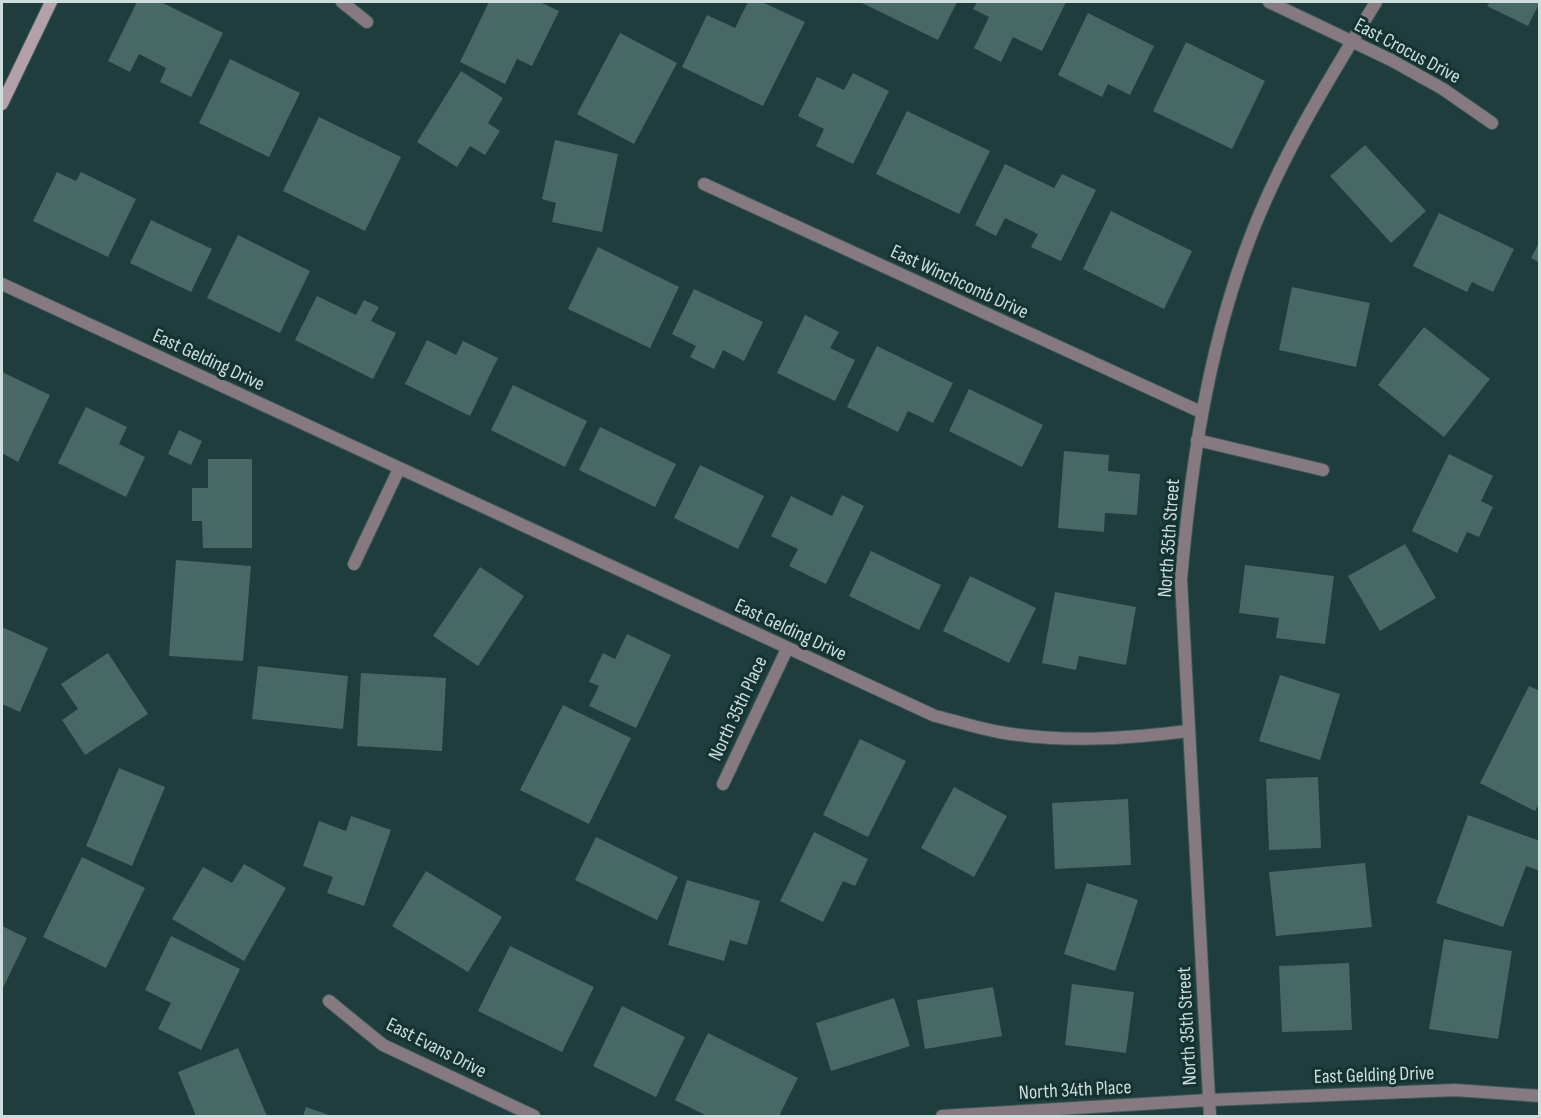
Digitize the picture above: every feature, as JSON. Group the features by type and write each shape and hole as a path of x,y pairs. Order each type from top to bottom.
{"street":[{"path":"2,104 51,2"},
{"path":"342,2 367,22"},
{"name":"East Crocus Drive","path":"1269,2 1352,41 1443,89 1492,123"},
{"name":"North 35th Street","path":"1210,1116 1181,580 1189,493 1201,412 1225,318 1247,246 1272,186 1376,2"},
{"name":"East Winchcomb Drive","path":"704,184 1201,412"},
{"name":"East Gelding Drive","path":"2,284 935,716 999,732 1075,739 1138,737 1188,731"},
{"path":"1197,440 1323,470"},
{"path":"354,564 399,469"},
{"name":"North 35th Place","path":"723,784 787,649"},
{"name":"East Evans Drive","path":"329,1001 382,1045 534,1116"},
{"name":"East Gelding Drive","path":"1209,1100 1455,1090 1539,1096"},
{"name":"North 34th Place","path":"942,1116 1209,1100"}],"building":[{"path":"137,2 164,2 223,33 191,97 160,82 166,68 139,54 130,72 108,61"},
{"path":"489,2 540,2 559,11 532,66 517,59 505,84 460,62"},
{"path":"748,2 762,2 805,22 763,106 682,67 707,15 735,28"},
{"path":"860,2 957,2 938,40"},
{"path":"977,2 1066,2 1042,51 1013,37 1001,62 974,48 989,17 973,9"},
{"path":"1490,2 1540,2 1528,26 1487,6"},
{"path":"1088,13 1154,46 1130,95 1108,84 1102,97 1058,75"},
{"path":"620,33 677,63 634,144 577,114"},
{"path":"1186,42 1265,81 1232,149 1153,111"},
{"path":"230,59 300,93 269,157 199,123"},
{"path":"461,71 503,98 488,123 500,131 485,155 470,146 457,167 417,142"},
{"path":"853,73 889,91 853,164 816,146 824,129 798,116 817,77 844,90"},
{"path":"907,111 990,151 959,214 876,174"},
{"path":"319,117 401,157 365,231 283,191"},
{"path":"555,140 618,154 602,232 552,222 556,203 542,199"},
{"path":"1365,145 1426,211 1391,243 1330,176"},
{"path":"1005,164 1054,188 1062,174 1096,190 1061,261 1031,247 1038,234 1005,218 996,236 975,225"},
{"path":"57,172 76,181 81,172 136,199 108,257 33,221"},
{"path":"1111,211 1192,251 1164,309 1083,269"},
{"path":"1439,213 1514,249 1493,292 1472,282 1467,292 1413,266"},
{"path":"151,220 212,249 191,292 130,263"},
{"path":"238,235 310,271 280,333 207,298"},
{"path":"1540,241 1540,263 1531,258"},
{"path":"598,247 679,287 650,348 568,309"},
{"path":"1292,287 1370,303 1356,367 1279,350"},
{"path":"694,289 763,322 744,361 723,350 714,369 690,357 696,346 672,334"},
{"path":"317,296 356,315 364,300 379,307 371,321 396,333 373,379 295,340"},
{"path":"805,315 839,332 830,348 855,360 835,401 777,373"},
{"path":"1424,327 1490,379 1444,437 1378,385"},
{"path":"427,340 456,355 463,341 498,358 470,416 405,384"},
{"path":"877,346 953,383 933,423 908,411 898,432 847,407"},
{"path":"2,372 50,395 18,462 2,453"},
{"path":"513,385 587,421 565,467 491,430"},
{"path":"969,389 1043,425 1022,467 949,431"},
{"path":"86,407 127,427 119,444 145,457 126,497 58,463"},
{"path":"600,427 676,464 655,507 579,470"},
{"path":"179,430 202,441 191,465 168,454"},
{"path":"1064,451 1109,455 1108,471 1140,474 1137,515 1105,513 1104,532 1058,528"},
{"path":"1449,454 1493,476 1481,501 1493,507 1479,537 1467,532 1457,553 1412,531"},
{"path":"208,459 252,459 252,548 203,548 202,521 192,521 192,488 208,488"},
{"path":"700,465 764,496 738,549 674,518"},
{"path":"842,495 864,506 826,584 789,566 798,549 771,536 791,496 832,516"},
{"path":"1405,544 1436,598 1380,631 1348,576"},
{"path":"871,551 941,585 919,630 849,596"},
{"path":"176,560 251,566 243,661 169,656"},
{"path":"1245,565 1334,576 1325,644 1276,638 1279,618 1239,613"},
{"path":"480,567 524,596 478,666 433,636"},
{"path":"970,576 1036,608 1009,663 943,631"},
{"path":"1055,592 1136,607 1126,665 1079,656 1076,670 1042,663"},
{"path":"2,627 48,648 20,712 2,704"},
{"path":"627,634 671,655 636,728 589,706 599,686 589,682 603,653 615,659"},
{"path":"108,653 148,714 85,755 62,720 78,709 61,684"},
{"path":"258,666 348,676 343,729 252,719"},
{"path":"361,673 446,678 442,751 357,746"},
{"path":"1280,675 1340,694 1320,760 1259,741"},
{"path":"1529,686 1540,691 1540,802 1535,811 1480,783"},
{"path":"563,705 631,738 589,824 520,790"},
{"path":"860,739 906,761 868,837 823,815"},
{"path":"119,768 165,787 132,866 86,846"},
{"path":"1318,777 1321,848 1269,850 1266,779"},
{"path":"954,787 1007,816 974,877 921,848"},
{"path":"1128,799 1131,865 1055,869 1052,803"},
{"path":"1468,815 1540,841 1540,871 1526,866 1503,927 1436,903"},
{"path":"351,816 391,830 364,906 327,893 333,877 303,866 319,821 346,831"},
{"path":"814,832 868,859 855,886 843,881 823,922 780,901"},
{"path":"596,837 678,877 657,920 575,880"},
{"path":"82,857 145,888 106,968 43,937"},
{"path":"1365,863 1372,927 1276,936 1269,872"},
{"path":"244,864 286,888 244,961 172,919 203,867 232,883"},
{"path":"426,871 502,917 468,972 392,926"},
{"path":"687,880 760,901 747,945 730,940 724,961 668,945"},
{"path":"1087,883 1138,900 1115,971 1064,954"},
{"path":"2,926 27,938 2,990"},
{"path":"171,936 240,969 201,1050 158,1029 171,1003 145,990"},
{"path":"1444,939 1512,951 1498,1039 1429,1029"},
{"path":"510,946 594,987 562,1052 478,1011"},
{"path":"1349,963 1352,1030 1282,1032 1279,966"},
{"path":"1072,984 1134,992 1126,1053 1065,1045"},
{"path":"993,987 1002,1036 925,1049 917,1000"},
{"path":"894,998 910,1046 831,1071 816,1023"},
{"path":"622,1006 685,1037 656,1097 593,1066"},
{"path":"708,1033 798,1078 779,1116 707,1116 675,1100"},
{"path":"238,1048 267,1116 196,1116 178,1072"},
{"path":"306,1107 332,1116 303,1116"}]}
